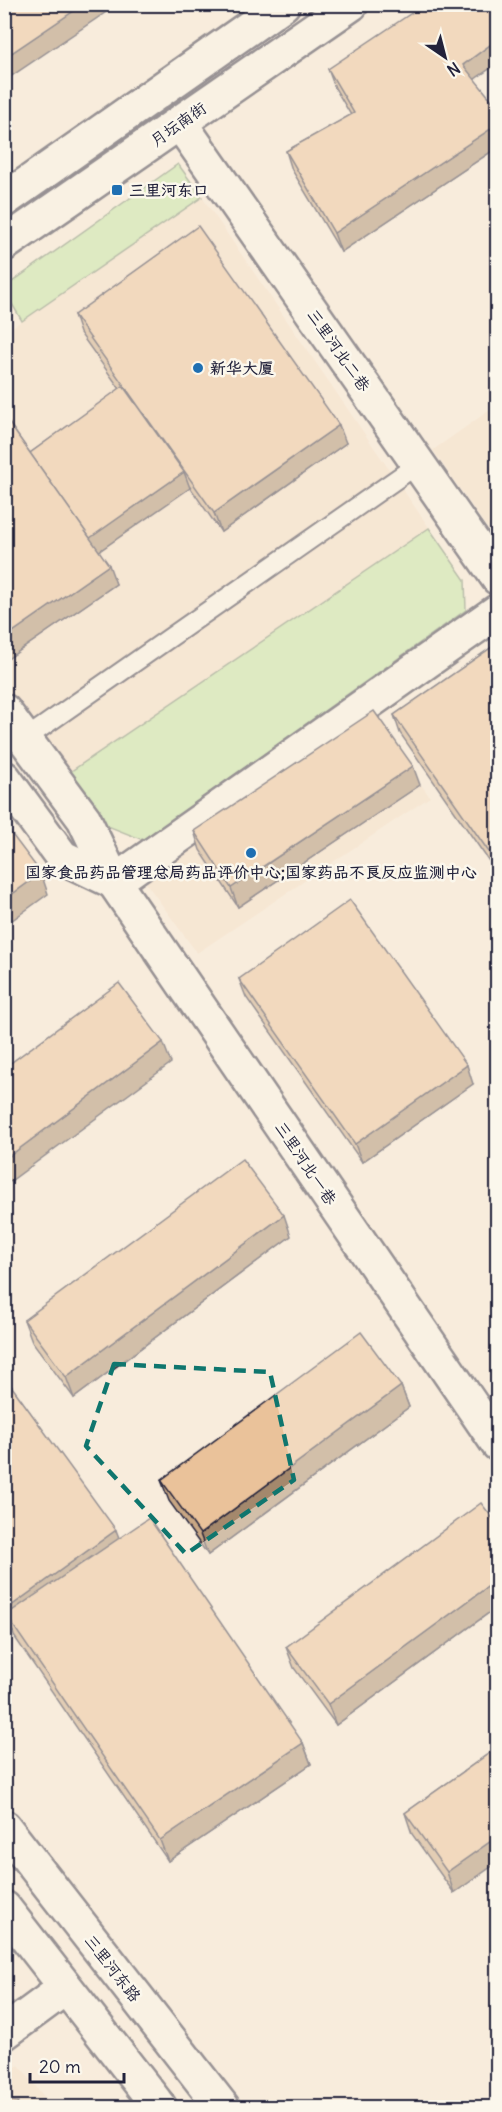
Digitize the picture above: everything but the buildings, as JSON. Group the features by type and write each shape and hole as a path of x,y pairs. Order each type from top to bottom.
{"street":[{"path":"4,200 283,4"},
{"name":"月坛南街","path":"4,244 351,4"},
{"name":"三里河北二巷","path":"180,123 498,578"},
{"path":"114,882 498,611"},
{"name":"三里河北一巷","path":"4,711 84,819 114,882 498,1444"},
{"name":"三里河北一巷","path":"4,778 62,857 114,882"},
{"name":"三里河东路","path":"4,1827 224,2108"},
{"path":"4,1908 160,2108"},
{"path":"4,2033 65,1988"}],"lane":[{"path":"25,739 418,464"}],"highlighted area":[{"path":"114,1364 270,1372 294,1480 186,1554 86,1446"}],"shaded area":[{"path":"202,197 465,580 466,610 143,840 105,825 5,688 4,333"},
{"path":"497,405 497,542 433,450"},
{"path":"373,718 430,797 197,953 146,883 144,873"},
{"path":"19,2065 52,2107 5,2107 4,2075"}],"green space":[{"path":"178,164 202,197 22,321 5,292 5,287"},
{"path":"429,528 465,580 466,610 143,840 105,825 67,774"}],"place":[{"name":"三里河东口","path":"117,190"},
{"name":"新华大厦","path":"198,368"},
{"name":"国家食品药品管理总局药品评价中心;国家药品不良反应监测中心","path":"251,853"}]}
